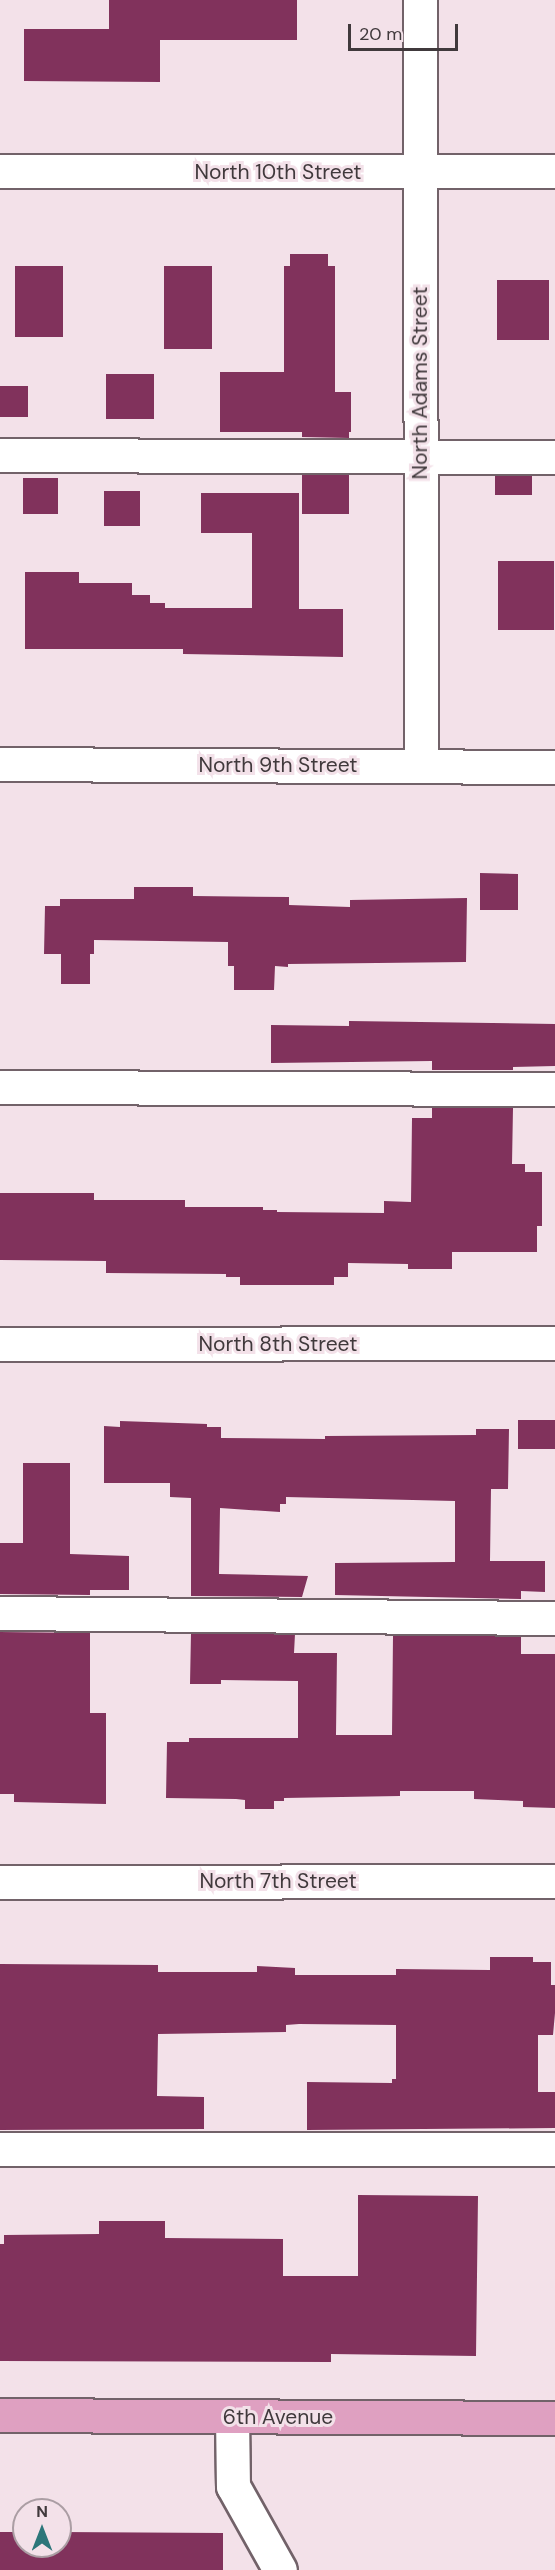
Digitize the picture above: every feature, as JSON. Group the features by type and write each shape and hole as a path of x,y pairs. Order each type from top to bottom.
{"main road":[{"name":"6th Avenue","path":"0,2415 555,2418"}],"street":[{"name":"North Adams Street","path":"420,0 421,765"},
{"name":"North 10th Street","path":"0,171 555,171"},
{"path":"0,455 555,457"},
{"name":"North 9th Street","path":"0,764 555,767"},
{"path":"0,1087 555,1089"},
{"name":"North 8th Street","path":"0,1344 555,1343"},
{"path":"0,1613 555,1618"},
{"name":"North 7th Street","path":"0,1882 555,1881"},
{"path":"0,2149 555,2149"},
{"path":"232,2416 233,2486 280,2570"}],"building":[{"path":"109,0 297,0 297,40 160,40 160,82 24,81 24,29 109,29"},
{"path":"290,254 328,254 328,266 335,266 335,392 351,392 349,438 302,437 302,432 220,432 220,372 284,372 284,266 290,266"},
{"path":"15,266 63,266 63,337 15,337"},
{"path":"164,266 212,266 212,349 164,349"},
{"path":"497,280 549,280 549,340 497,340"},
{"path":"106,374 154,374 154,419 106,419"},
{"path":"0,386 28,386 28,417 0,417"},
{"path":"302,475 349,475 349,514 302,514"},
{"path":"495,476 532,476 532,495 495,495"},
{"path":"23,478 58,478 58,514 23,514"},
{"path":"104,491 140,491 140,526 104,526"},
{"path":"201,493 299,493 299,609 343,609 343,657 183,654 183,649 25,649 25,572 79,572 79,583 132,583 132,595 150,595 150,603 165,603 165,608 252,608 252,533 201,533"},
{"path":"498,561 554,561 554,630 498,630"},
{"path":"480,873 518,874 518,910 480,910"},
{"path":"134,887 193,887 193,896 289,897 289,905 350,907 350,900 467,898 466,962 288,964 288,967 275,966 274,990 234,990 234,966 228,966 228,942 94,940 94,954 90,954 90,984 61,984 61,954 44,954 45,906 60,906 60,899 134,899"},
{"path":"349,1021 555,1024 555,1066 513,1067 513,1070 432,1070 432,1061 271,1063 271,1025 349,1026"},
{"path":"432,1107 513,1108 512,1164 525,1164 525,1172 542,1172 542,1226 537,1226 537,1252 452,1252 452,1269 408,1269 408,1264 348,1263 348,1277 334,1277 334,1285 240,1285 240,1277 226,1277 226,1274 106,1273 106,1261 0,1260 0,1193 94,1193 94,1200 185,1200 185,1207 263,1207 263,1210 277,1210 277,1212 384,1213 384,1201 411,1202 412,1118 432,1118"},
{"path":"518,1420 555,1420 555,1449 518,1449"},
{"path":"120,1421 207,1424 207,1427 221,1427 221,1438 325,1439 325,1436 476,1435 476,1429 509,1429 508,1489 491,1489 490,1561 545,1561 545,1592 521,1591 521,1599 335,1595 335,1563 455,1562 455,1501 286,1497 286,1504 280,1504 280,1512 220,1508 219,1574 308,1576 302,1597 191,1596 191,1498 170,1497 170,1483 104,1483 104,1426 120,1427"},
{"path":"23,1463 70,1463 70,1554 129,1556 129,1590 90,1590 90,1595 0,1594 0,1543 23,1543"},
{"path":"0,1632 90,1633 90,1713 106,1713 106,1804 14,1802 14,1794 0,1794"},
{"path":"191,1633 295,1634 294,1653 337,1653 336,1735 392,1735 393,1635 521,1636 521,1654 555,1654 555,1808 523,1807 523,1801 474,1799 474,1791 400,1791 400,1796 284,1798 284,1801 274,1801 274,1809 245,1809 245,1800 236,1799 166,1798 167,1742 189,1742 189,1738 298,1738 298,1681 221,1680 221,1684 190,1684"},
{"path":"490,1957 533,1957 533,1962 551,1962 551,1985 555,1985 553,2035 538,2035 538,2092 555,2092 555,2128 307,2130 307,2082 392,2083 392,2079 396,2079 396,2025 299,2024 286,2025 286,2032 158,2034 157,2096 204,2097 204,2129 0,2130 0,1964 158,1965 158,1972 257,1972 257,1966 295,1968 295,1975 396,1975 396,1969 490,1970"},
{"path":"358,2195 478,2196 476,2356 331,2354 331,2362 0,2361 0,2244 4,2244 4,2235 99,2234 99,2221 165,2221 165,2238 283,2239 283,2276 358,2276"},
{"path":"0,2532 12,2532 12,2558 72,2558 72,2532 223,2533 223,2570 0,2570"}]}
